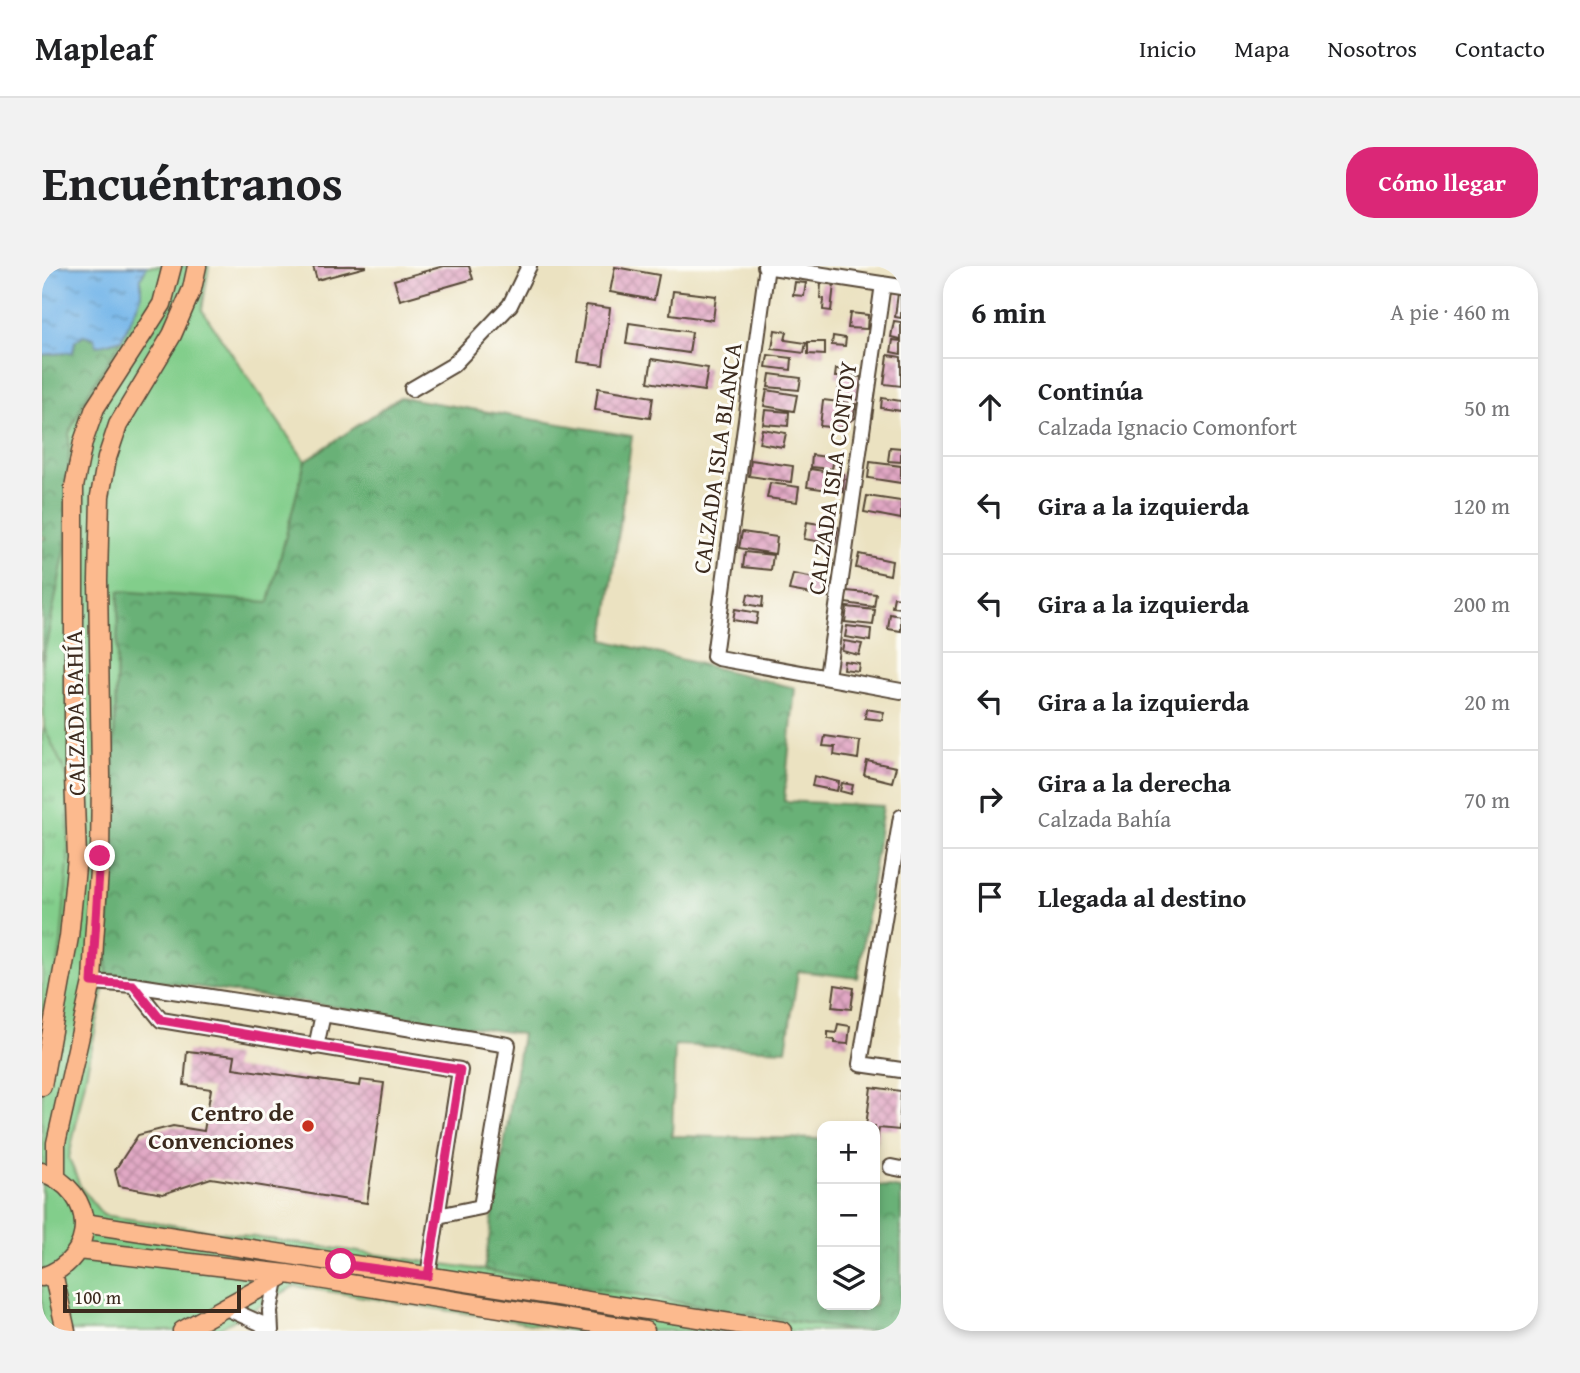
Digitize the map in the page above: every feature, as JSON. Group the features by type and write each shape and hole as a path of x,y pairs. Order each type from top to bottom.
{"main road":[{"name":"CALZADA BAHÍA","path":"42,1086 71,924 77,857 74,776 74,487 83,442 95,408 162,304 172,266"},
{"name":"CALZADA BAHÍA","path":"49,1174 92,982 100,856 100,496 118,425 172,335 192,289 197,266"},
{"path":"74,776 101,776"},
{"path":"49,1174 71,1189 80,1205 84,1223 78,1250 67,1264 48,1275 66,1331"},
{"path":"84,1223 782,1331"},
{"path":"78,1250 645,1331"},
{"path":"181,1331 281,1277"}],"street":[{"path":"412,389 453,365 510,305 529,266"},
{"path":"766,266 901,287"},
{"name":"CALZADA ISLA BLANCA","path":"766,266 715,656 827,677"},
{"name":"CALZADA ISLA CONTOY","path":"827,677 883,285"},
{"path":"827,677 901,691"},
{"path":"901,817 860,1064 901,1070"},
{"path":"92,982 133,985 508,1045 481,1208 438,1216"},
{"path":"133,985 161,1020 460,1070 428,1276"},
{"path":"316,1047 323,1014"},
{"path":"269,1331 270,1311 281,1277"},
{"path":"224,1307 260,1323 269,1331"}],"green space":[{"path":"147,266 209,266 202,310 305,461 269,603 119,592 107,974 69,1158 81,1188 103,1215 484,1270 854,1331 575,1331 295,1286 215,1331 42,1331 42,665 69,477 69,433 88,393 122,339 141,297 141,277"},
{"path":"84,335 95,338 97,345 122,339 88,393 69,433 65,550 42,665 42,540 46,538 42,535 42,355 73,352 75,341"},
{"path":"400,397 632,436 604,640 795,688 784,801 883,806 858,978 798,971 786,1050 675,1045 672,1136 817,1139 817,1310 880,1310 880,1186 901,1189 901,1331 854,1331 484,1270 522,1034 107,974 119,591 269,602 305,461"},
{"path":"44,727 69,780 68,863 60,953 42,1042 42,736"}],"water":[{"path":"42,266 147,266 141,277 141,297 122,339 97,346 94,338 84,335 75,341 73,352 42,355"}],"building":[{"path":"313,266 366,266 366,267 317,280"},
{"path":"444,266 469,266 473,279 400,300 394,280"},
{"path":"615,267 659,275 654,300 610,292"},
{"path":"795,282 806,283 804,296 793,295"},
{"path":"821,283 834,284 831,311 823,310 824,299 820,298"},
{"path":"673,291 716,296 713,320 670,314"},
{"path":"898,293 901,293 901,318 895,317"},
{"path":"586,305 610,308 603,365 578,362"},
{"path":"850,313 868,315 867,329 848,328"},
{"path":"894,321 901,322 901,339 891,337"},
{"path":"629,323 692,332 689,353 626,344"},
{"path":"775,330 787,332 785,340 806,343 804,353 772,349"},
{"path":"833,336 846,338 845,346 832,345"},
{"path":"893,340 901,341 901,354 891,352"},
{"path":"808,342 825,342 825,355 808,354"},
{"path":"768,355 792,358 791,370 766,367"},
{"path":"888,355 901,357 901,386 884,384"},
{"path":"652,359 708,368 704,391 648,382"},
{"path":"836,369 849,370 848,375 861,377 859,400 838,398 840,377 835,377"},
{"path":"770,374 801,378 799,390 768,387"},
{"path":"598,388 653,397 650,418 595,410"},
{"path":"767,390 797,395 794,411 764,406"},
{"path":"882,398 901,401 901,411 881,408"},
{"path":"823,400 856,404 853,419 840,428 820,426"},
{"path":"765,410 789,412 788,426 763,424"},
{"path":"762,429 786,433 783,447 759,443"},
{"path":"890,447 901,448 901,462 888,461"},
{"path":"812,455 834,458 832,469 811,467"},
{"path":"751,460 793,466 791,482 749,476"},
{"path":"870,462 901,466 901,483 868,478"},
{"path":"810,469 844,474 843,492 807,487"},
{"path":"770,483 799,487 797,502 767,498"},
{"path":"867,496 901,501 901,519 864,512"},
{"path":"807,522 838,527 835,544 804,539"},
{"path":"742,532 777,537 775,554 739,548"},
{"path":"745,552 773,555 771,570 743,567"},
{"path":"859,554 892,561 890,575 856,568"},
{"path":"793,574 831,581 828,597 789,590"},
{"path":"847,591 876,594 874,607 845,603"},
{"path":"748,594 763,597 762,607 746,604"},
{"path":"894,597 901,598 901,608 892,607"},
{"path":"847,607 875,610 873,625 845,622"},
{"path":"735,609 758,613 756,624 733,620"},
{"path":"890,614 901,616 901,631 888,629"},
{"path":"847,626 871,629 870,641 845,637"},
{"path":"844,641 862,644 859,655 842,651"},
{"path":"844,661 859,663 858,671 843,669"},
{"path":"866,709 884,712 882,720 865,718"},
{"path":"825,736 860,741 858,759 834,755 835,747 823,746"},
{"path":"867,761 896,767 892,782 864,775"},
{"path":"814,776 839,782 837,791 812,786"},
{"path":"842,783 853,785 851,794 840,791"},
{"path":"835,985 854,988 851,1009 832,1007"},
{"path":"838,1024 850,1026 848,1044 835,1043 835,1040 828,1039 828,1032 836,1033"},
{"path":"187,1051 235,1056 233,1068 360,1086 361,1080 384,1083 367,1203 211,1178 163,1194 119,1186 115,1170 138,1135 173,1126 204,1131 211,1089 184,1085"},
{"path":"871,1087 901,1091 899,1130 880,1128 880,1121 867,1121"}],"place":[{"name":"Centro de Convenciones","path":"308,1126"}],"route":[{"path":"100,856 92,982 133,985 161,1020 460,1070 428,1276 341,1264"}]}
